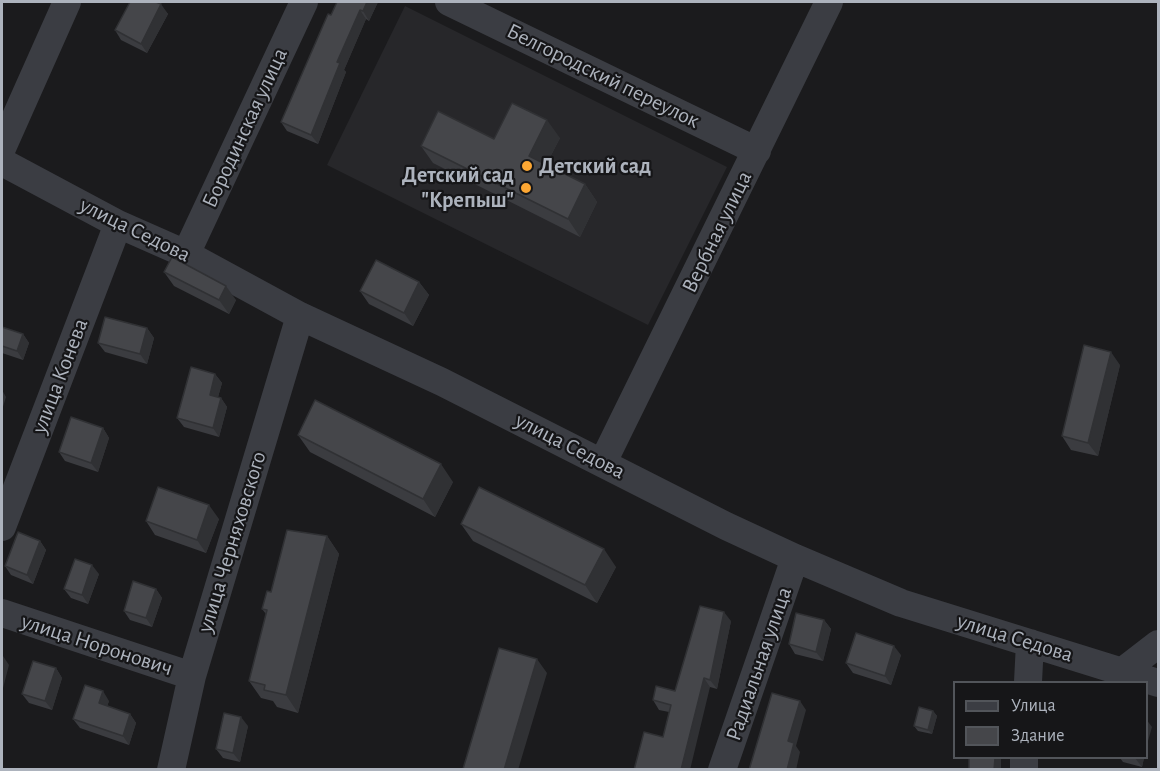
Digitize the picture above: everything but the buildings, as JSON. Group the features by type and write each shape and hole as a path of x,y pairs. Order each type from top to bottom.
{"street":[{"path":"2,148 67,2"},
{"name":"Бородинская улица","path":"186,254 304,2"},
{"name":"Белгородский переулок","path":"449,2 757,151"},
{"name":"Вербная улица","path":"603,462 829,2"},
{"name":"улица Седова","path":"2,162 118,224 186,254 300,316 442,382 726,526 795,558 901,603 1158,683"},
{"name":"улица Конева","path":"2,527 118,224"},
{"name":"улица Черняховского","path":"171,770 192,676 300,316"},
{"name":"Радиальная улица","path":"722,770 795,558"},
{"name":"улица Норонович","path":"2,613 192,676"},
{"path":"1028,681 1030,643"},
{"path":"1123,671 1158,644"}],"shaded area":[{"name":"Детский сад","path":"405,6 727,167 648,325 327,165"}],"place":[{"name":"Детский сад","path":"527,166"},
{"name":"Детский сад \"Крепыш\"","path":"526,188"}]}
